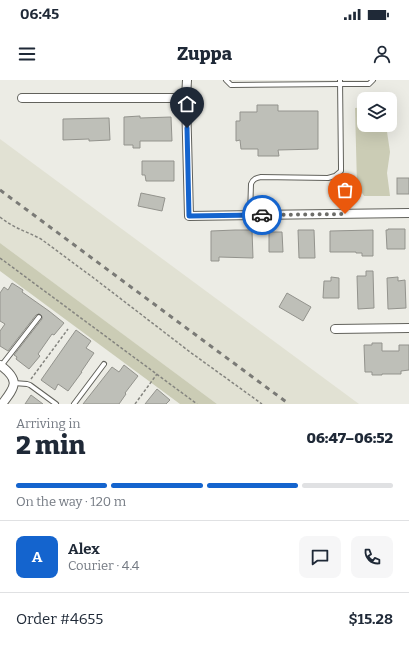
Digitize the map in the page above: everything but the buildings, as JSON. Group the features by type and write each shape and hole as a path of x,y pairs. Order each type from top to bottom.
{"street":[{"path":"187,80 186,98 189,216 409,212"},
{"path":"22,98 186,98"},
{"path":"335,329 409,328"},
{"path":"1,366 11,374 14,382 12,391 2,404"}],"lane":[{"path":"226,80 231,85 340,82 369,84 373,80"},
{"path":"250,215 251,184 252,180 256,178 328,178 335,176 340,171 340,82"},
{"path":"1,366 39,317"},
{"path":"74,404 104,364"},
{"path":"14,382 27,384 56,404"}],"path":[{"path":"0,218 13,227 41,239 190,352 262,404"},
{"path":"0,258 197,404"},
{"path":"27,384 68,329"},
{"path":"135,404 157,374"}],"shaded area":[{"path":"0,139 359,404 217,404 0,243"}],"green space":[{"path":"355,108 357,108 357,132 387,132 390,152 387,173 390,196 364,196 357,185"},
{"path":"0,243 217,404 180,404 0,271"}],"railway":[{"path":"0,190 289,404"}],"way so far":[{"path":"262,215 345,214"}],"route":[{"path":"187,128 189,216 262,215"}]}
